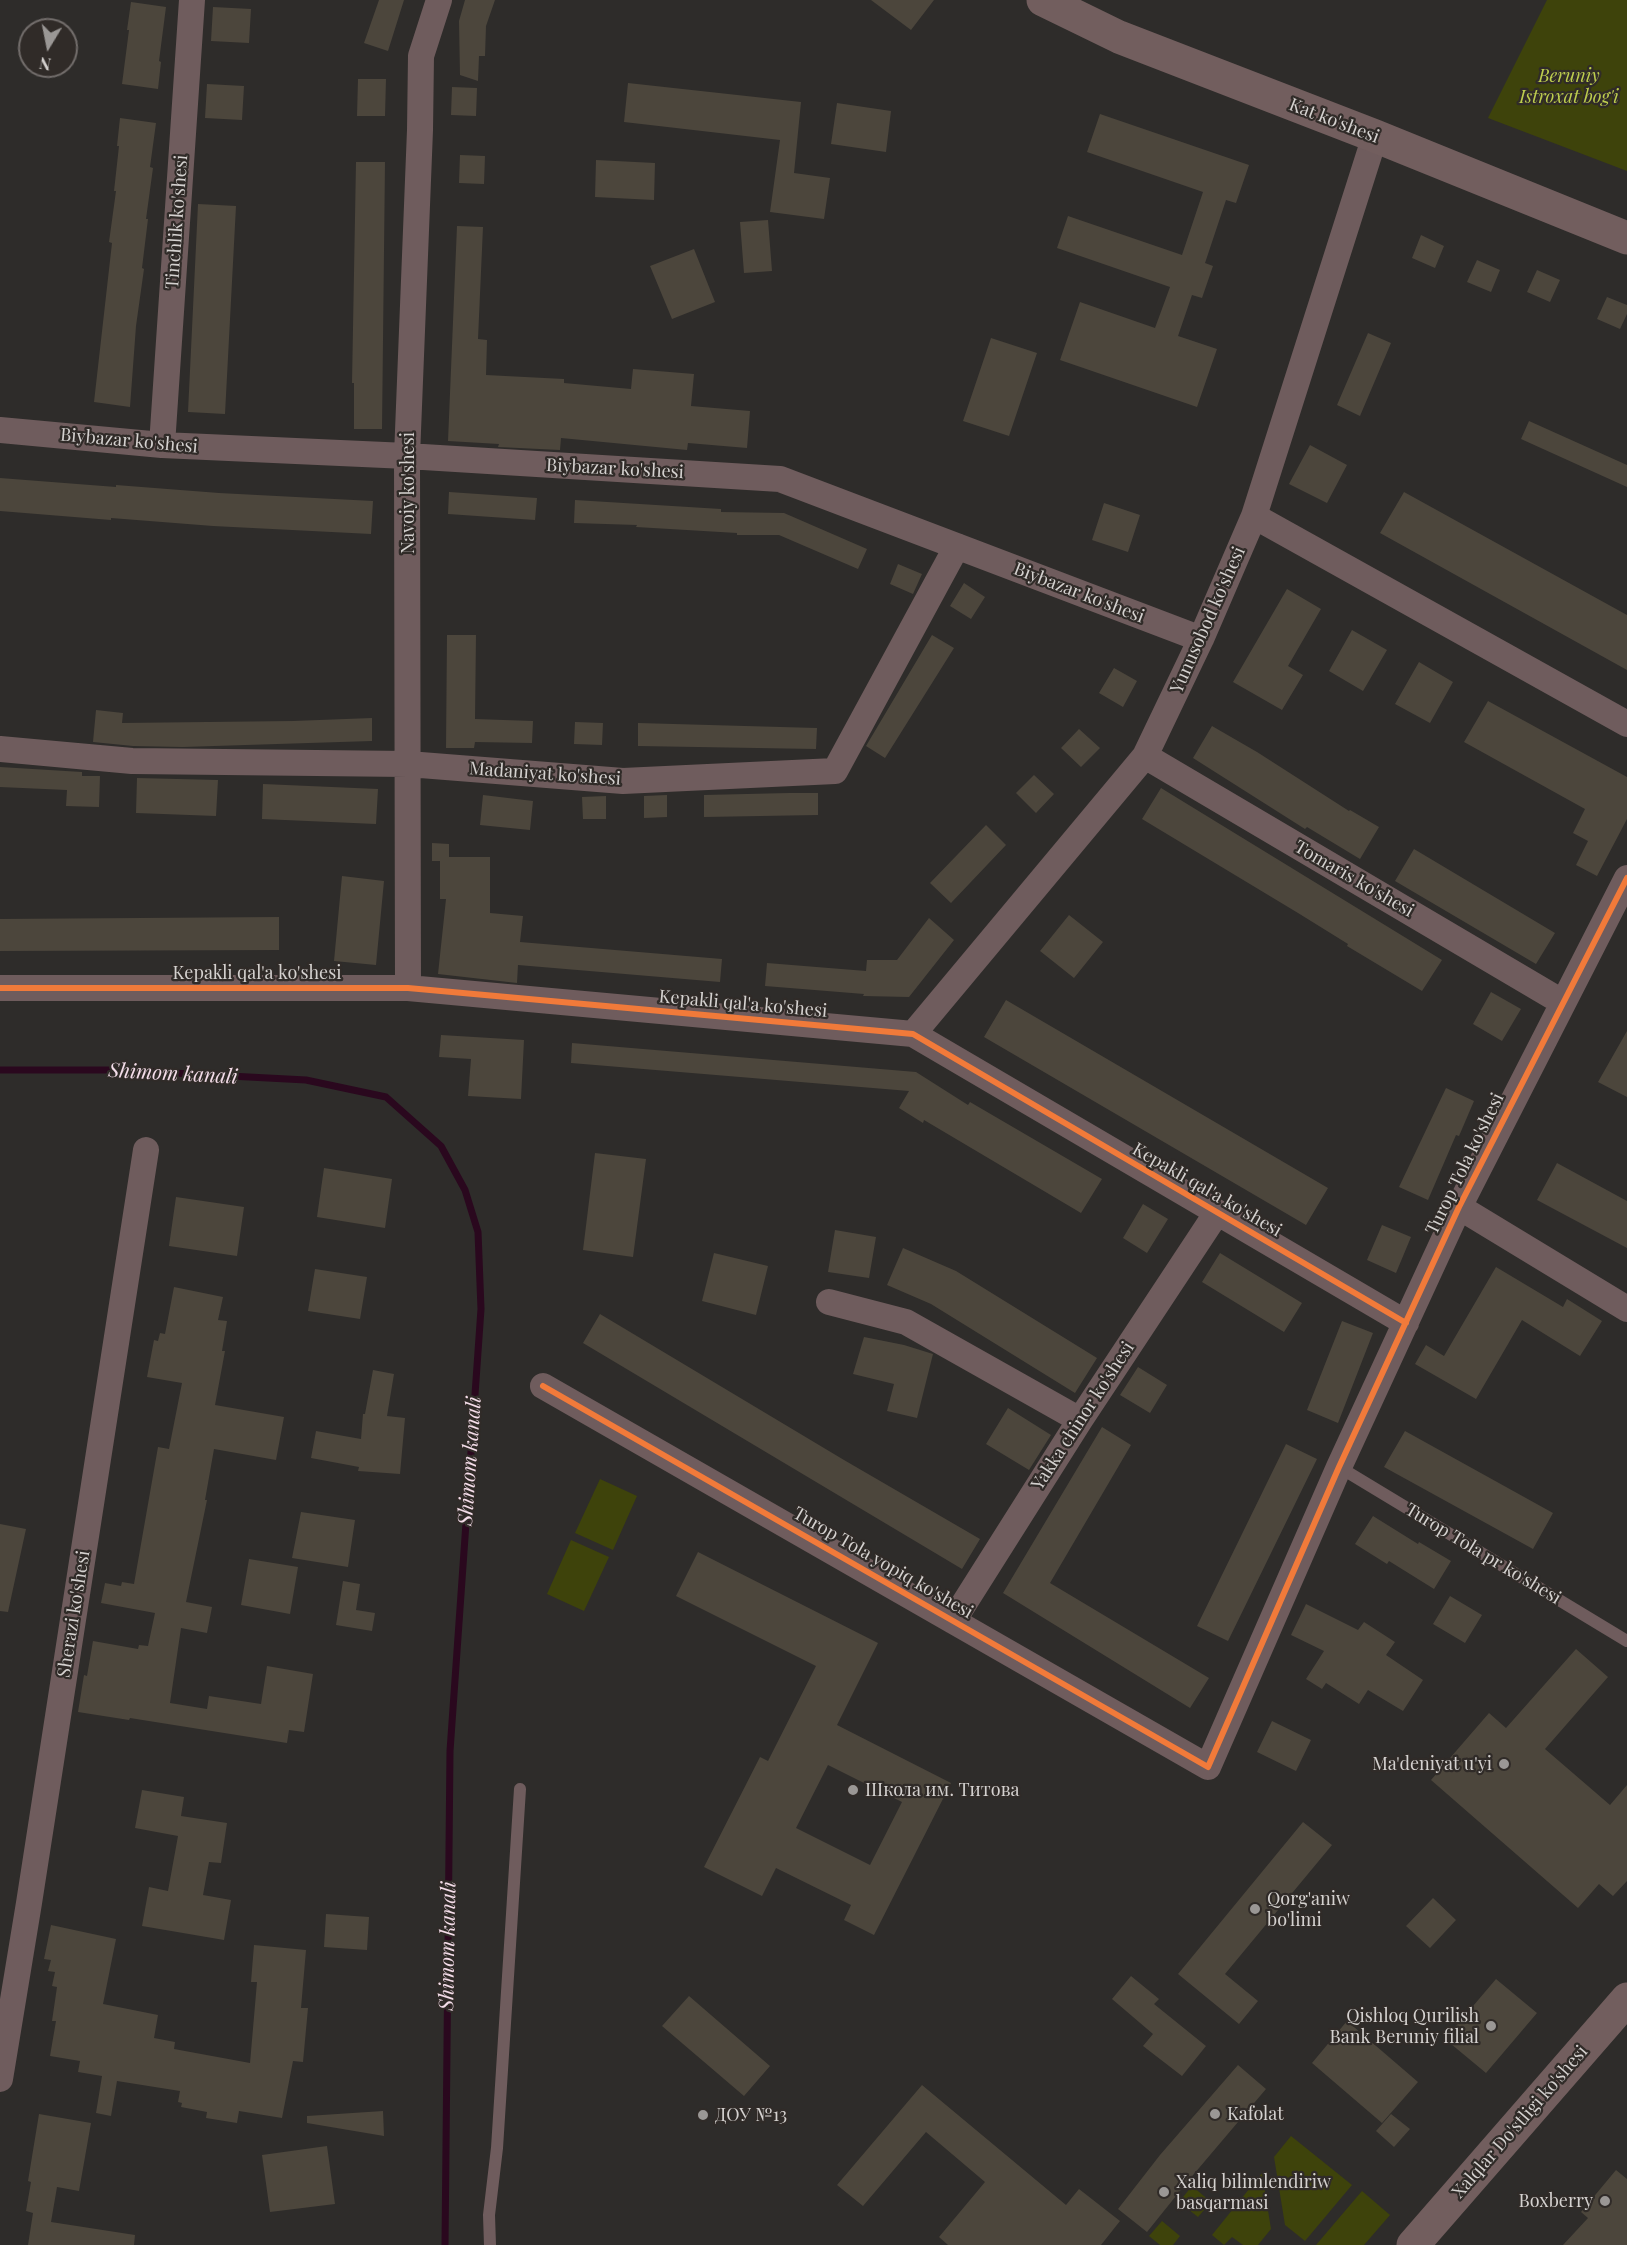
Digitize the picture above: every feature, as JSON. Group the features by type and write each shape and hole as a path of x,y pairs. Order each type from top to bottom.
{"street":[{"name":"Tinchlik ko'shesi","path":"162,445 192,0"},
{"name":"Navoiy ko'shesi","path":"408,988 407,456 421,56 439,0"},
{"name":"Kat ko'shesi","path":"1043,0 1119,38 1375,136 1627,238"},
{"name":"Yunusobod ko'shesi","path":"913,1034 1145,756 1201,639 1254,516 1375,136"},
{"name":"Biybazar ko'shesi","path":"0,430 162,445 407,456 780,478 1201,639"},
{"path":"1254,516 1627,724"},
{"name":"Madaniyat ko'shesi","path":"0,749 132,761 408,764 623,781 835,771 957,546"},
{"name":"Tomaris ko'shesi","path":"1145,756 1562,1002"},
{"name":"Turop Tola ko'shesi","path":"1208,1767 1339,1467 1458,1207 1627,878"},
{"name":"Kepakli qal'a ko'shesi","path":"0,988 408,988 913,1034 1216,1214 1406,1323"},
{"name":"Sherazi ko'shesi","path":"0,2079 146,1150"},
{"path":"1458,1207 1627,1309"},
{"name":"Yakka chinor ko'shesi","path":"953,1621 1080,1420 1216,1214"},
{"path":"830,1302 906,1322 1080,1420"},
{"name":"Turop Tola yopiq ko'shesi","path":"543,1386 1208,1767"},
{"name":"Xalqlar Do'stligi ko'shesi","path":"1413,2245 1627,1999"}],"lane":[{"name":"Turop Tola pr ko'shesi","path":"1339,1467 1627,1641"},
{"path":"490,2245 489,2215 498,2136 520,1790"}],"green space":[{"name":"Beruniy Istroxat bog'i","path":"1547,0 1627,0 1627,171 1488,118"},
{"path":"600,1479 637,1496 613,1550 575,1533"},
{"path":"571,1540 609,1557 584,1611 547,1594"},
{"path":"1291,2136 1352,2185 1305,2241 1285,2225 1274,2157"},
{"path":"1262,2173 1271,2229 1258,2245 1243,2245 1232,2237 1224,2245 1212,2235"},
{"path":"1192,2186 1211,2202 1198,2217 1179,2202"},
{"path":"1362,2191 1390,2215 1364,2245 1316,2245"},
{"path":"1162,2221 1180,2236 1173,2245 1160,2245 1149,2236"}],"building":[{"path":"379,0 404,0 388,51 364,43"},
{"path":"465,0 495,0 486,26 485,56 479,56 478,81 460,75 459,21"},
{"path":"871,0 934,0 911,30"},
{"path":"131,2 166,7 158,89 122,84"},
{"path":"213,7 251,9 249,43 211,41"},
{"path":"358,79 386,79 385,116 357,116"},
{"path":"628,83 801,102 794,173 830,178 824,219 770,212 780,140 624,122"},
{"path":"207,84 244,86 242,120 205,118"},
{"path":"452,87 477,88 476,116 451,115"},
{"path":"837,103 891,111 886,152 831,144"},
{"path":"1100,114 1249,165 1236,203 1226,200 1205,263 1213,266 1202,298 1192,295 1178,336 1217,349 1197,407 1060,360 1080,302 1155,328 1170,287 1057,248 1068,216 1182,255 1203,192 1087,152"},
{"path":"120,118 156,123 150,167 153,168 146,219 148,219 142,268 144,269 136,326 130,407 94,402 112,243 109,242 116,191 114,191"},
{"path":"460,155 485,156 484,184 459,183"},
{"path":"596,160 655,163 654,200 595,197"},
{"path":"356,162 385,162 382,429 354,429 354,383 352,383"},
{"path":"198,204 236,206 225,414 188,412"},
{"path":"768,220 772,271 744,273 740,222"},
{"path":"457,226 483,227 478,339 487,340 486,375 564,379 564,383 631,389 633,369 694,374 691,406 750,411 747,448 688,443 687,450 561,438 560,450 498,447 499,444 448,441"},
{"path":"1421,235 1444,246 1435,268 1412,258"},
{"path":"694,249 715,302 672,319 650,266"},
{"path":"1477,260 1500,270 1491,292 1467,282"},
{"path":"1537,270 1560,280 1550,302 1527,292"},
{"path":"1607,297 1627,305 1627,314 1620,329 1597,319"},
{"path":"1368,333 1391,343 1360,416 1337,405"},
{"path":"991,338 1037,353 1009,436 963,421"},
{"path":"1529,421 1627,465 1627,487 1521,439"},
{"path":"1310,445 1347,465 1327,503 1289,484"},
{"path":"0,478 116,487 116,485 373,501 371,534 111,518 111,520 0,511"},
{"path":"449,492 537,498 535,520 448,514"},
{"path":"1404,492 1627,615 1627,670 1380,533"},
{"path":"575,500 721,509 721,512 784,513 867,549 858,569 779,535 737,535 737,533 636,527 637,525 574,523"},
{"path":"1104,503 1140,515 1128,552 1092,540"},
{"path":"898,564 922,574 913,594 890,584"},
{"path":"964,583 985,597 971,619 950,606"},
{"path":"1287,589 1321,609 1288,666 1303,675 1282,710 1233,682"},
{"path":"1352,630 1387,650 1363,691 1329,671"},
{"path":"447,635 476,635 475,719 533,721 532,743 475,742 474,748 446,748"},
{"path":"932,635 954,648 885,758 866,746"},
{"path":"1419,662 1453,682 1430,723 1395,704"},
{"path":"1114,668 1137,681 1123,707 1099,693"},
{"path":"1488,701 1627,777 1627,819 1597,876 1576,865 1588,841 1573,833 1585,809 1464,742"},
{"path":"96,710 123,713 122,723 372,718 372,741 183,747 93,742"},
{"path":"575,722 603,723 602,745 574,744"},
{"path":"638,723 817,728 816,749 638,746"},
{"path":"1212,726 1349,811 1379,827 1360,859 1307,827 1305,829 1193,758"},
{"path":"1079,729 1100,748 1081,767 1061,748"},
{"path":"0,767 82,772 82,776 100,776 99,807 66,806 67,790 0,787"},
{"path":"1034,775 1054,794 1036,813 1016,793"},
{"path":"137,778 218,780 216,816 136,813"},
{"path":"263,784 378,789 376,824 262,819"},
{"path":"1161,788 1442,960 1422,991 1142,819"},
{"path":"818,793 818,815 704,817 704,795"},
{"path":"483,795 533,801 530,830 480,825"},
{"path":"667,795 667,817 644,818 644,796"},
{"path":"606,796 606,819 583,819 582,797"},
{"path":"986,825 1006,845 951,903 930,883"},
{"path":"432,843 449,844 449,857 490,857 490,913 523,916 520,942 722,959 720,982 518,965 517,983 438,974 446,899 440,899 440,861 432,861"},
{"path":"1414,849 1555,933 1536,964 1395,881"},
{"path":"342,876 384,881 376,965 334,961"},
{"path":"1069,915 1103,942 1074,978 1040,951"},
{"path":"279,917 279,950 0,951 0,919"},
{"path":"929,918 954,940 909,997 863,996 864,994 765,986 767,963 866,971 867,960 897,960"},
{"path":"1491,992 1521,1009 1502,1041 1473,1024"},
{"path":"1006,1000 1328,1188 1306,1225 984,1037"},
{"path":"1627,1031 1627,1097 1598,1082"},
{"path":"441,1035 524,1040 521,1099 468,1096 471,1059 439,1057"},
{"path":"572,1043 916,1072 968,1105 970,1102 1102,1179 1081,1213 924,1120 923,1123 899,1108 909,1091 571,1063"},
{"path":"1446,1088 1474,1101 1459,1136 1456,1135 1428,1200 1399,1187"},
{"path":"595,1153 646,1159 633,1257 583,1250"},
{"path":"1557,1163 1627,1201 1627,1248 1537,1200"},
{"path":"324,1168 392,1179 385,1228 317,1217"},
{"path":"176,1197 244,1207 237,1256 169,1246"},
{"path":"1143,1204 1168,1219 1147,1253 1123,1238"},
{"path":"1382,1225 1411,1237 1396,1273 1367,1260"},
{"path":"835,1230 876,1237 869,1278 828,1272"},
{"path":"903,1248 956,1271 1097,1358 1075,1393 931,1304 887,1285"},
{"path":"714,1253 768,1266 756,1315 702,1301"},
{"path":"1220,1253 1302,1303 1284,1332 1202,1282"},
{"path":"1496,1267 1563,1307 1567,1299 1602,1321 1580,1356 1522,1320 1476,1399 1415,1364 1426,1345 1444,1356"},
{"path":"315,1269 367,1277 360,1319 308,1311"},
{"path":"174,1287 223,1297 218,1320 227,1321 222,1351 225,1351 215,1405 284,1417 276,1460 214,1449 205,1500 207,1500 186,1602 212,1607 207,1633 181,1628 170,1703 207,1709 209,1696 261,1704 267,1666 313,1674 304,1732 289,1730 287,1743 78,1712 93,1641 138,1649 139,1645 148,1646 155,1613 101,1603 105,1583 121,1586 122,1582 134,1584 158,1447 169,1449 182,1383 147,1377 154,1340 158,1341 160,1333 165,1334"},
{"path":"600,1314 980,1539 962,1569 583,1343"},
{"path":"1342,1321 1373,1333 1338,1423 1307,1410"},
{"path":"864,1337 904,1345 933,1354 917,1418 887,1411 894,1384 853,1374"},
{"path":"1138,1367 1167,1385 1150,1413 1120,1395"},
{"path":"373,1370 394,1374 387,1416 405,1418 400,1474 358,1471 359,1467 311,1458 316,1431 361,1439 363,1414 365,1414"},
{"path":"1008,1408 1051,1435 1029,1470 986,1444"},
{"path":"1102,1427 1131,1445 1050,1583 1209,1678 1190,1708 1003,1593"},
{"path":"1405,1431 1553,1513 1533,1549 1384,1467"},
{"path":"1286,1444 1317,1459 1228,1641 1197,1626"},
{"path":"301,1512 355,1520 348,1567 292,1558"},
{"path":"1373,1516 1451,1561 1434,1589 1389,1561 1387,1564 1355,1544"},
{"path":"0,1524 26,1529 8,1612 0,1611"},
{"path":"698,1552 878,1643 837,1725 951,1783 874,1935 844,1920 851,1905 776,1868 762,1896 704,1867 760,1757 768,1761 816,1666 676,1596","holes":["828,1765 902,1802 870,1865 796,1828"]},
{"path":"249,1559 298,1567 290,1614 241,1605"},
{"path":"343,1581 360,1584 356,1610 375,1613 372,1631 336,1625"},
{"path":"1450,1596 1482,1615 1465,1643 1433,1624"},
{"path":"1306,1604 1358,1630 1364,1622 1395,1642 1386,1655 1423,1680 1403,1711 1368,1690 1359,1704 1326,1683 1322,1689 1306,1679 1324,1651 1291,1635"},
{"name":"Ma'deniyat u'yi","path":"1576,1649 1608,1677 1545,1749 1610,1805 1627,1785 1627,1881 1613,1896 1599,1884 1578,1908 1431,1780 1489,1713 1506,1728"},
{"path":"1272,1721 1311,1740 1296,1771 1257,1752"},
{"path":"142,1790 184,1797 181,1816 227,1823 221,1863 209,1862 203,1895 231,1900 224,1940 142,1926 149,1887 168,1891 178,1836 135,1828"},
{"name":"Qorg'aniw bo'limi","path":"1303,1822 1332,1845 1225,1974 1258,2001 1239,2024 1178,1974"},
{"path":"1433,1898 1456,1920 1430,1948 1406,1926"},
{"path":"326,1914 369,1917 367,1950 324,1947"},
{"path":"51,1925 116,1939 103,2004 158,2015 154,2038 175,2042 174,2049 250,2063 257,1982 251,1982 254,1945 306,1950 301,2008 308,2008 303,2062 293,2061 282,2118 239,2111 237,2123 206,2118 207,2112 181,2107 182,2103 178,2102 180,2091 117,2081 111,2116 96,2113 102,2076 78,2072 80,2061 50,2056 56,2021 52,2021 57,1987 52,1986 55,1972 48,1971 51,1960 44,1959"},
{"path":"1131,1976 1159,1999 1154,2004 1206,2046 1182,2076 1143,2046 1153,2034 1112,1999"},
{"name":"Qishloq Qurilish Bank Beruniy filial","path":"1496,1979 1537,2013 1486,2073 1445,2039"},
{"path":"689,1996 770,2066 744,2096 662,2026"},
{"path":"1347,2021 1418,2082 1382,2123 1312,2063"},
{"path":"1238,2065 1266,2089 1147,2232 1118,2209 1160,2155"},
{"path":"922,2085 1066,2205 1079,2189 1120,2221 1101,2245 948,2245 939,2237 985,2182 926,2132 863,2206 837,2185"},
{"path":"383,2111 384,2136 307,2123 307,2116"},
{"path":"39,2114 91,2123 79,2191 57,2187 51,2222 135,2235 134,2245 28,2245 33,2213 26,2211 31,2182 28,2181"},
{"path":"1391,2114 1410,2129 1394,2147 1376,2131"},
{"path":"327,2146 335,2204 270,2212 262,2155"},
{"path":"1616,2170 1627,2179 1627,2245 1563,2245 1588,2218 1581,2212"}],"waterway":[{"name":"Shimom kanali","path":"0,1070 115,1070 306,1080 386,1097 441,1146 465,1190 478,1232 481,1309 450,1751 445,2245"}],"cycle path":[{"path":"543,1386 1208,1767 1339,1467 1459,1207 1627,878"},
{"path":"0,988 408,988 913,1034 1406,1323"}],"place":[{"name":"Ma'deniyat u'yi","path":"1504,1764"},
{"name":"Школа им. Титова","path":"853,1790"},
{"name":"Qorg'aniw bo'limi","path":"1255,1909"},
{"name":"Qishloq Qurilish Bank Beruniy filial","path":"1491,2026"},
{"name":"Kafolat","path":"1215,2114"},
{"name":"ДОУ №13","path":"703,2115"},
{"name":"Xaliq bilimlendiriw basqarmasi","path":"1164,2192"},
{"name":"Boxberry","path":"1605,2201"}]}
